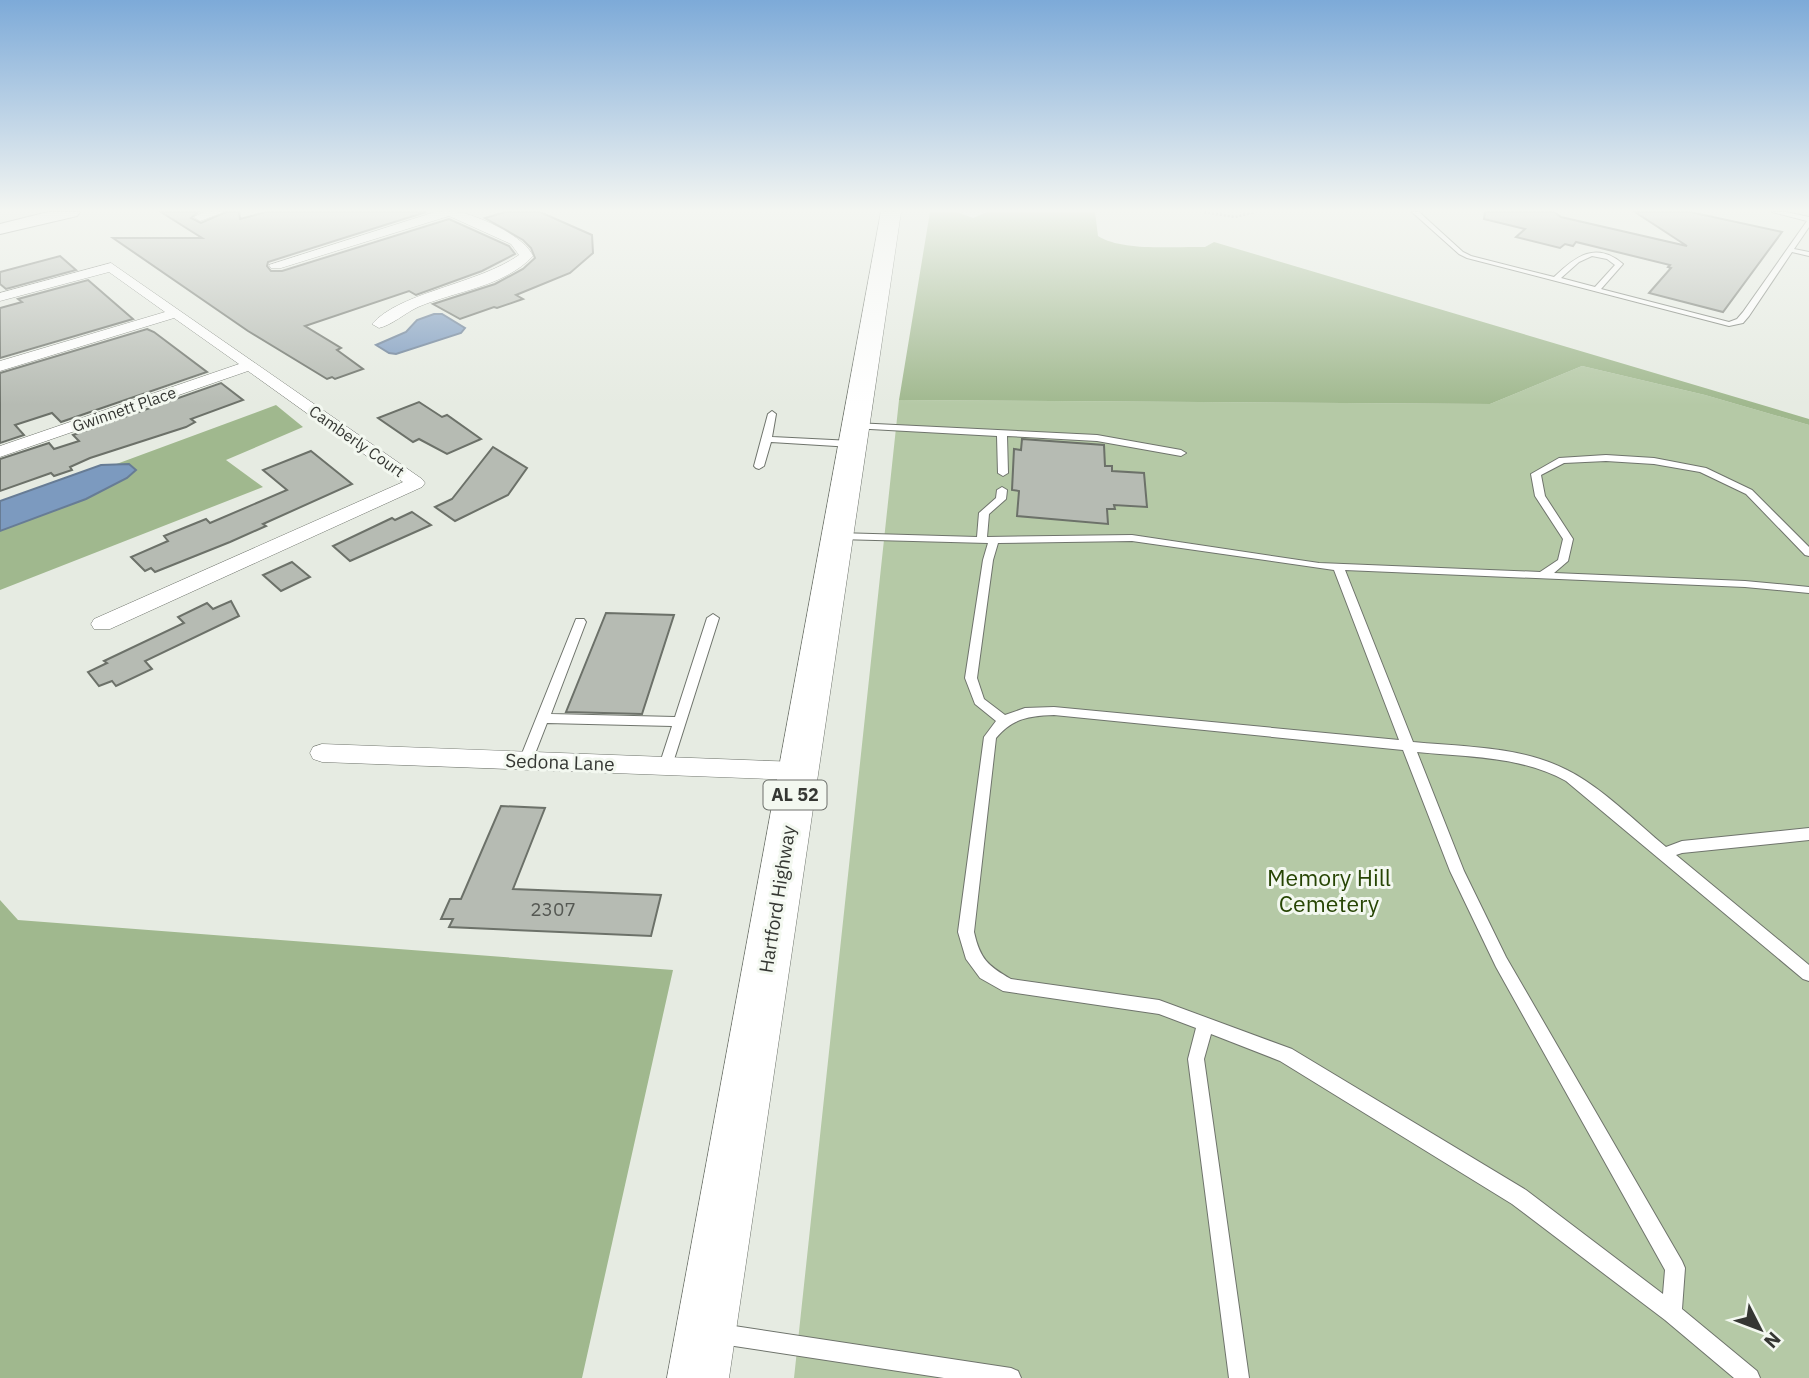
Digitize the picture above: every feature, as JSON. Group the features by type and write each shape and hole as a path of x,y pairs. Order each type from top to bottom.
{"main road":[{"name":"Hartford Highway","path":"698,1378 880,276"}],"street":[{"name":"Camberly Court","path":"0,297 77,276"},
{"name":"Camberly Court","path":"103,624 416,483 124,276"},
{"path":"379,324 396,311 494,276"},
{"path":"0,366 175,313"},
{"name":"Gwinnett Place","path":"0,452 249,366"},
{"name":"Sedona Lane","path":"322,753 798,772"}],"lane":[{"path":"1542,276 1729,324 1740,321 1772,276"},
{"path":"1555,280 1559,276"},
{"path":"1596,290 1609,276"},
{"path":"759,466 772,414"},
{"path":"1002,433 1003,473"},
{"path":"767,439 1002,433 1097,438 1181,453"},
{"path":"1543,575 1563,561 1568,539 1539,496 1536,474 1562,460 1606,458 1654,461 1703,470 1749,492 1809,553"},
{"path":"1002,490 1001,499 984,513 988,560 971,678 979,701 1003,720"},
{"path":"837,536 988,540 1132,538 1338,567 1745,584 1809,590"},
{"path":"1338,567 1457,871 1501,962 1675,1268 1672,1313"},
{"path":"666,766 713,618"},
{"path":"526,761 580,622"},
{"path":"1750,1378 1672,1313 1519,1197 1286,1055 1159,1007 1009,986 986,973 971,954 966,932 990,737 1003,720 1026,712 1054,711 1407,748 1510,756 1557,769 1665,853 1809,974"},
{"path":"543,718 680,722"},
{"path":"1665,853 1682,847 1809,834"},
{"path":"1205,1025 1196,1059 1239,1378"},
{"path":"706,1332 1011,1378"}],"green space":[{"path":"919,276 1329,276 1809,419 1809,425 1705,395 1582,366 1490,404 899,400"},
{"name":"Memory Hill Cemetery","path":"1582,366 1705,395 1809,425 1809,1378 794,1378 899,400 1490,404"},
{"path":"276,405 303,427 226,460 263,487 0,590 0,507"},
{"path":"0,900 18,920 673,970 582,1378 0,1378"}],"water":[{"path":"442,314 465,328 461,333 396,354 376,345 406,332 417,320"},
{"path":"129,464 136,470 127,478 86,499 0,531 0,501 101,465"}],"building":[{"path":"0,276 53,276 6,289 0,284"},
{"path":"169,276 467,276 416,295 409,291 305,326 341,348 337,350 363,369 335,379 327,379 248,331"},
{"path":"509,276 562,276 516,295 523,299 460,319 433,304 495,284"},
{"path":"1664,276 1749,276 1723,312 1649,293"},
{"path":"88,280 133,319 0,358 0,308 22,302 18,299"},
{"path":"147,329 207,372 61,422 52,413 15,425 24,435 0,443 0,373"},
{"path":"221,383 243,400 191,419 195,422 186,427 90,458 70,467 72,470 54,476 51,473 0,491 0,459 49,443 54,449 79,441 73,435"},
{"path":"419,402 442,417 447,415 481,439 447,454 419,439 413,442 378,418"},
{"path":"1022,439 1104,445 1105,466 1112,466 1112,471 1144,473 1147,507 1114,505 1115,509 1107,509 1108,524 1017,516 1019,491 1012,490 1014,449 1021,450"},
{"path":"493,447 527,468 508,495 455,521 435,507 452,499"},
{"path":"311,451 352,484 263,524 266,526 155,572 151,568 145,571 131,557 168,541 164,536 206,519 210,523 287,490 263,470"},
{"path":"412,512 431,525 350,561 333,546 392,518 395,520"},
{"path":"292,562 310,577 281,591 263,575"},
{"path":"231,601 239,616 145,661 152,669 116,686 112,681 99,686 88,672 107,663 104,661 184,623 178,617 207,603 213,609"},
{"path":"606,613 674,615 642,714 566,712"},
{"path":"501,806 545,808 513,889 661,895 651,936 449,927 453,919 441,919 450,899 461,899"}]}
